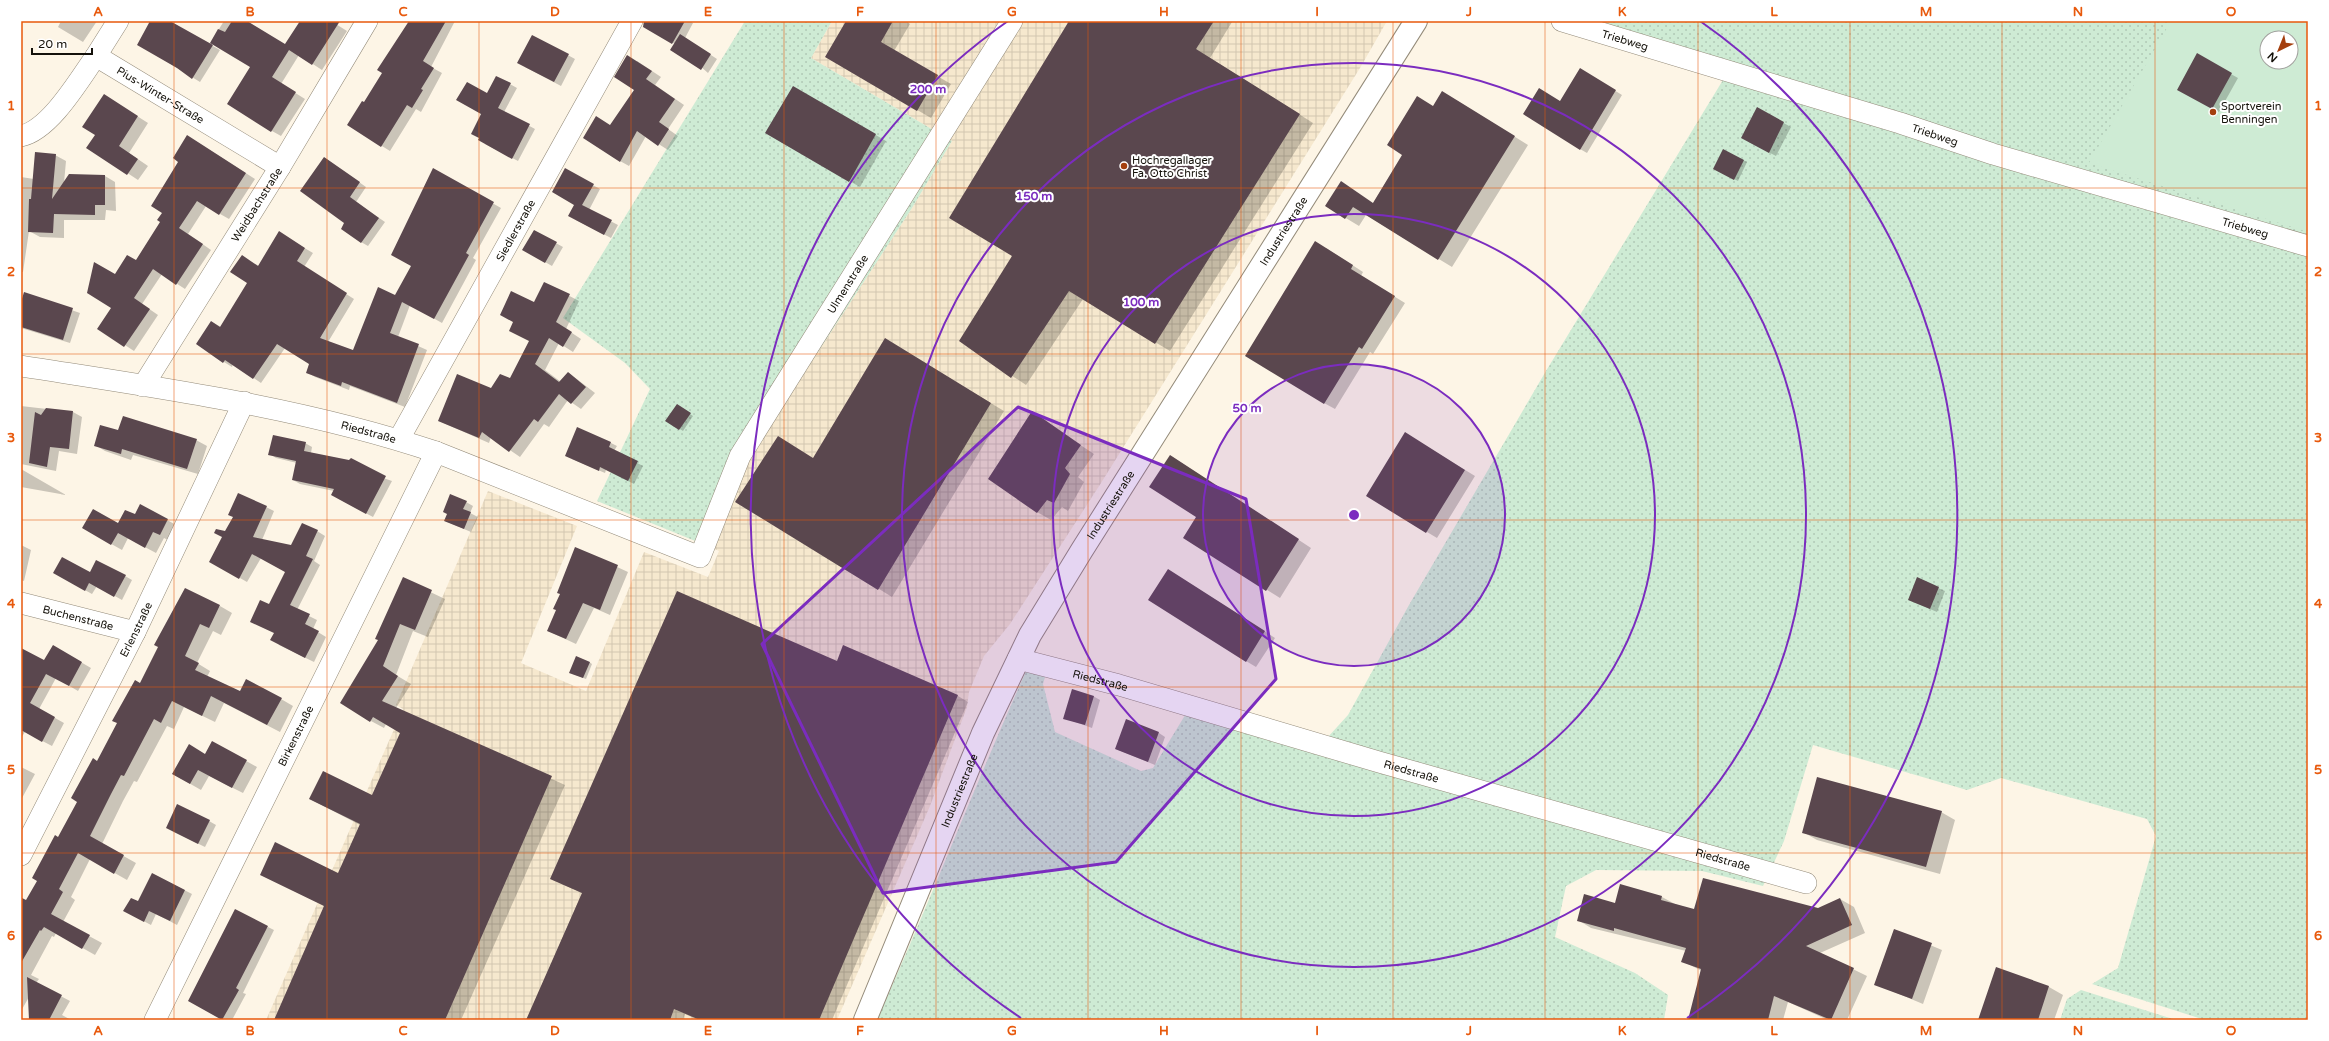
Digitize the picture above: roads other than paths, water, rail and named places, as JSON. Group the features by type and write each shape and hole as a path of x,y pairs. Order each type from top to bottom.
{"street":[{"path":"21,136 31,134 43,124 96,56 118,21"},
{"name":"Weidbachstraße","path":"143,386 280,167 367,21"},
{"name":"Siedlerstraße","path":"399,439 632,21"},
{"name":"Ulmenstraße","path":"700,556 740,456 1012,21"},
{"name":"Industriestraße","path":"865,1020 983,733 1018,659 1078,556 1416,21"},
{"name":"Triebweg","path":"1562,21 1624,38 1900,123 1993,154 2308,246"},
{"name":"Pius-Winter-Straße","path":"96,56 280,167"},
{"name":"Riedstraße","path":"21,366 244,402 399,439 436,452 700,556"},
{"name":"Erlenstraße","path":"21,855 135,632 244,402"},
{"name":"Birkenstraße","path":"155,1020 436,452"},
{"name":"Buchenstraße","path":"21,603 135,632"},
{"name":"Riedstraße","path":"1018,659 1119,685 1379,762 1806,883"}],"place":[{"name":"Sportverein Benningen","path":"2213,112"},
{"name":"Hochregallager Fa. Otto Christ","path":"1124,166"}]}
